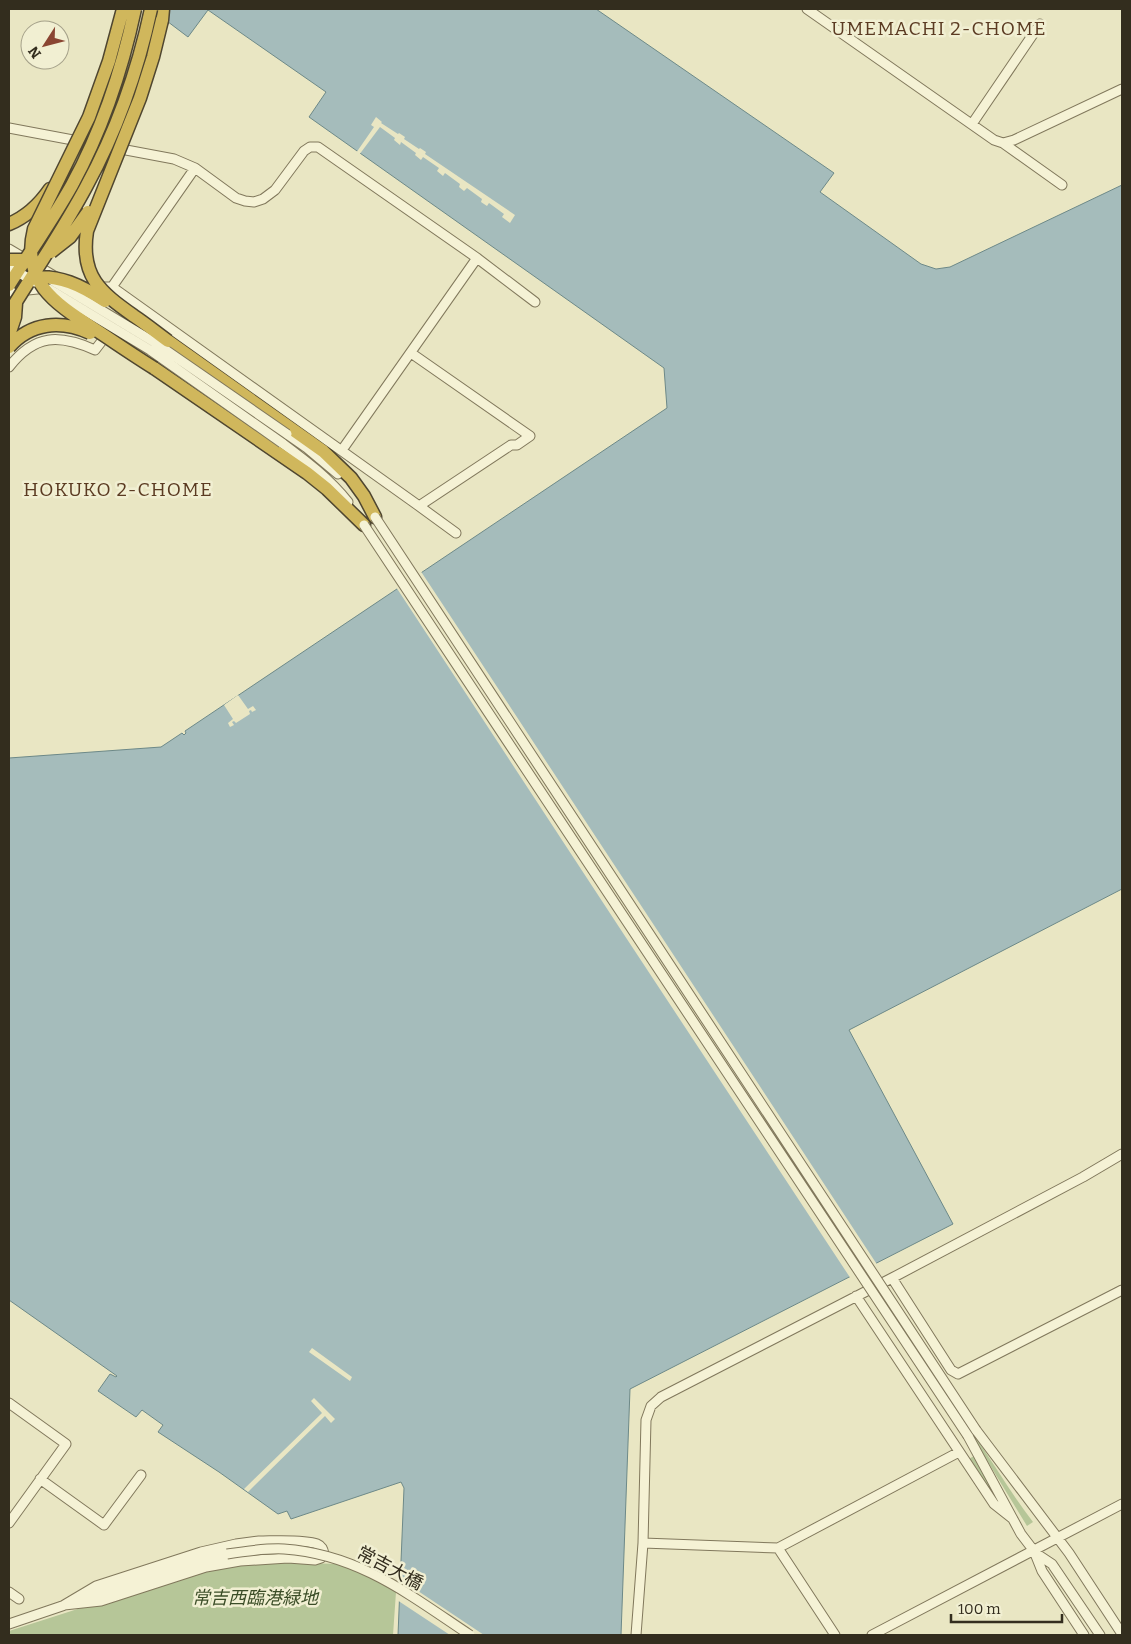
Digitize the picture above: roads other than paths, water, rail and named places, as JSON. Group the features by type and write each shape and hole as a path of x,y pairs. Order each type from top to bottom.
{"highway":[{"path":"123,9 100,89 89,117 34,229 30,248 36,276 48,295 63,308 307,473 334,494 364,525"},
{"path":"9,285 49,224 86,155 120,69 136,9"},
{"path":"9,313 58,237 103,153 140,54 151,9"},
{"path":"163,9 153,57 140,98 87,231 85,254 87,265 95,282 102,291 168,341 323,451 351,478 364,496 375,517"},
{"path":"9,224 26,215 44,198 68,162"},
{"path":"9,258 29,260 39,257 52,252 70,237 86,216 110,170"},
{"path":"9,274 16,306 15,317 9,336"},
{"path":"9,285 38,277 51,277 70,282 95,294 168,341"},
{"path":"9,347 31,330 44,325 66,325 89,333 154,368"}],"street":[{"path":"807,9 994,140 1003,143 1062,185"},
{"path":"972,124 1040,24"},
{"path":"1003,143 1014,140 1122,89"},
{"path":"9,128 174,159 195,168 236,198 254,202 263,200 275,190 304,151 310,147 318,147 477,258 535,302"},
{"path":"112,287 195,168"},
{"path":"9,250 72,286"},
{"path":"9,258 115,317 154,342 307,448 344,478 375,517 976,1430 1057,1539 1122,1634"},
{"path":"342,450 477,258"},
{"path":"35,265 43,274 43,282 37,289"},
{"path":"9,267 102,320 150,350 318,470 336,487 364,525 968,1436 1013,1519 1034,1551 1042,1571 1084,1635"},
{"path":"9,292 72,286 112,287 456,533"},
{"path":"9,367 26,349 51,339 67,339 95,350 132,301"},
{"path":"411,353 530,436 517,445 511,445 419,506"},
{"path":"636,1635 643,1543 646,1420 651,1406 661,1397 892,1278 1083,1177 1122,1154"},
{"path":"892,1278 951,1370 958,1374 1122,1290"},
{"path":"856,1296 994,1504 1013,1519"},
{"path":"9,1403 66,1444 9,1523"},
{"path":"643,1543 778,1548 959,1452"},
{"path":"40,1479 104,1525 140,1475"},
{"path":"872,1635 1122,1504"},
{"path":"9,1624 64,1605 96,1586 219,1547 259,1541 288,1541 317,1544 324,1554 321,1558 315,1560 279,1558 240,1560 206,1567 101,1601 64,1605"},
{"path":"778,1548 836,1635"},
{"name":"常吉大橋","path":"64,1605 202,1560 227,1554 283,1549 307,1552 346,1562 377,1575 470,1635"},
{"path":"1034,1551 1052,1564 1100,1635"},
{"path":"9,1592 19,1599"}],"water":[{"path":"151,9 596,9 834,173 820,192 921,264 936,269 950,267 1122,185 1122,889 849,1030 953,1224 630,1389 621,1635 398,1635 404,1488 401,1482 291,1519 287,1511 278,1514 158,1432 163,1425 142,1410 136,1417 98,1391 110,1374 117,1376 9,1300 9,758 161,747 182,733 184,735 185,731 667,408 664,368 309,117 326,92 208,10 188,37"}],"district":[{"name":"UMEMACHI 2-CHOME","path":"939,28"},
{"name":"HOKUKO 2-CHOME","path":"118,489"}],"park label":[{"name":"常吉西臨港緑地","path":"255,1598"}]}
